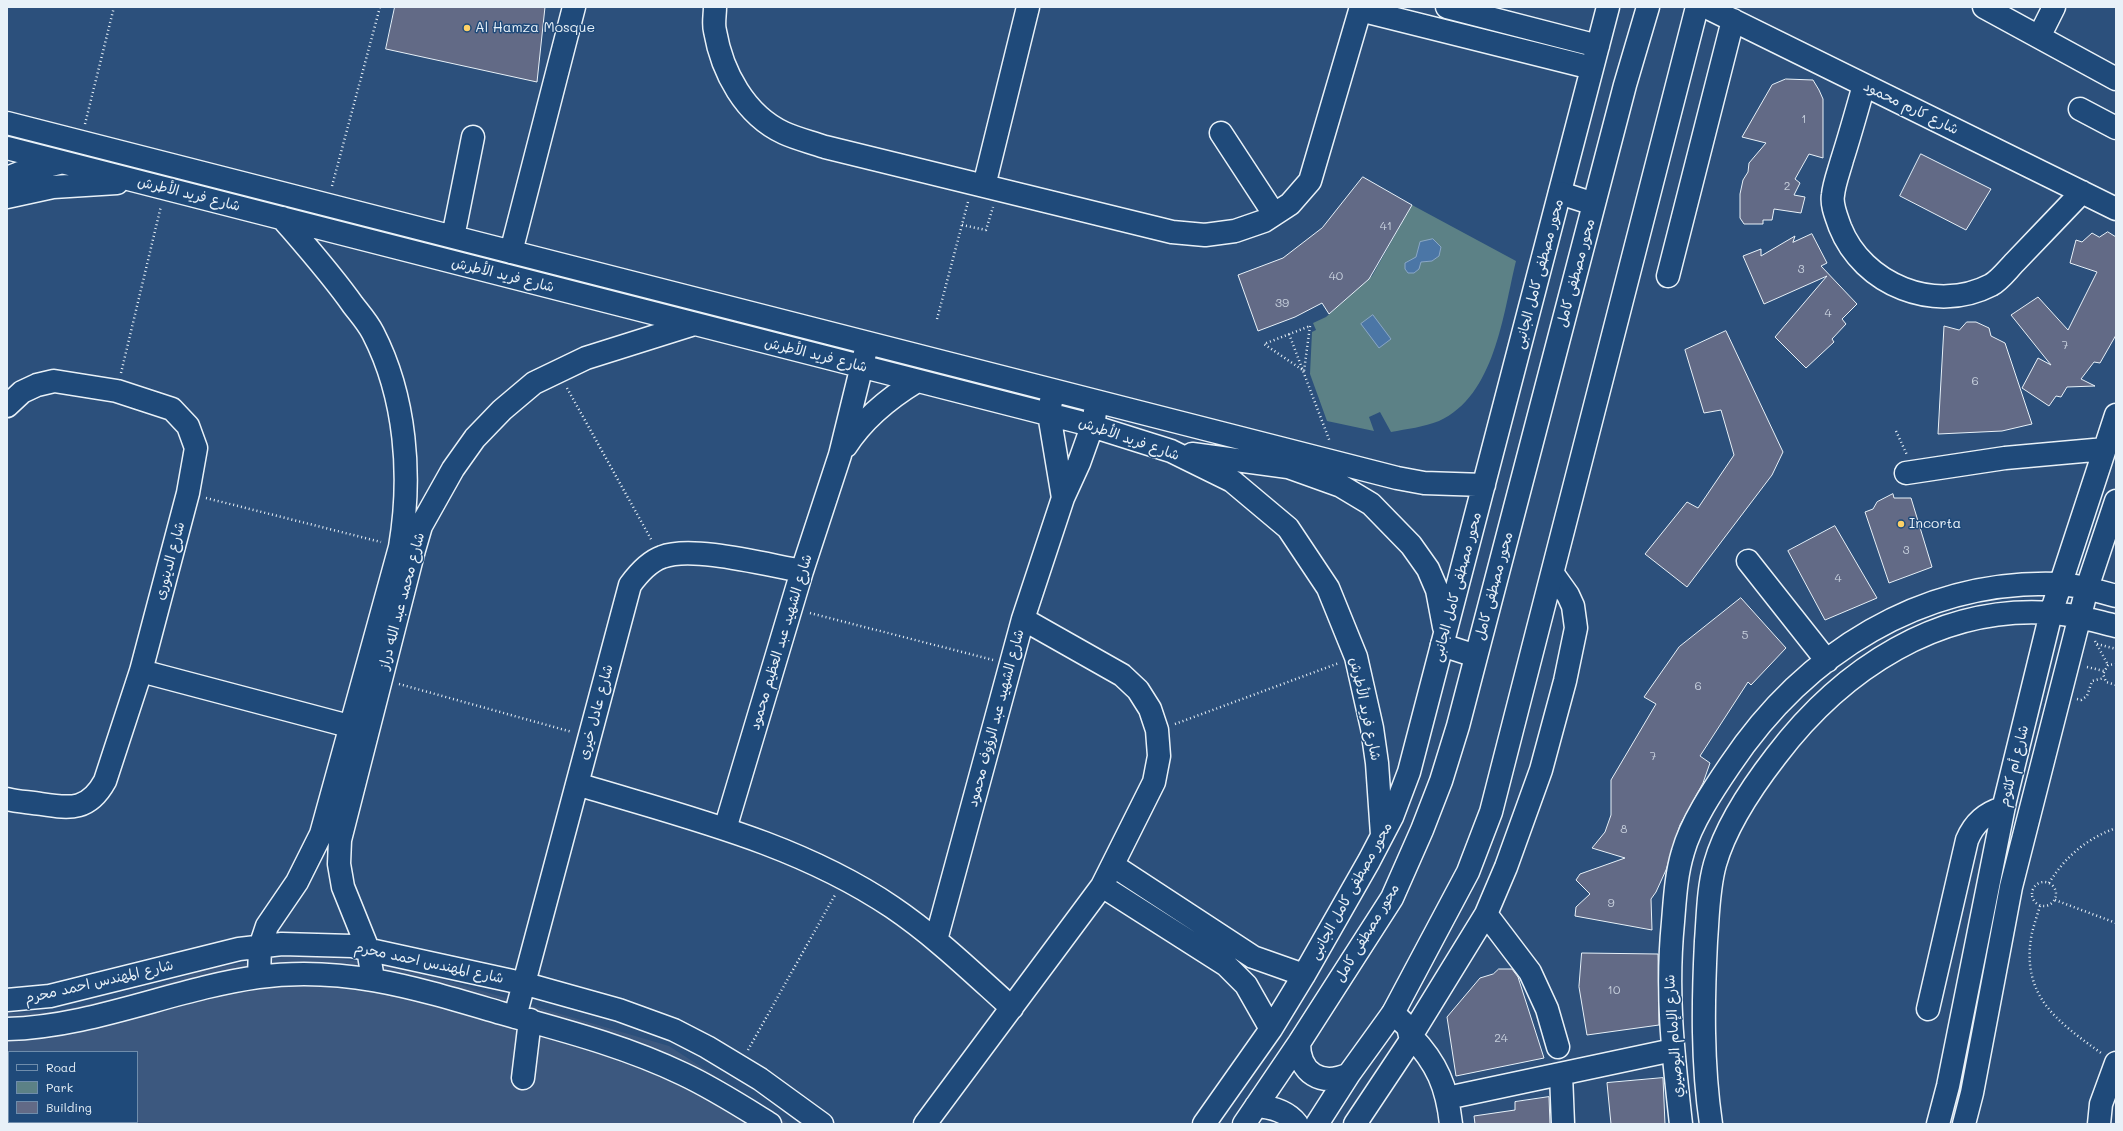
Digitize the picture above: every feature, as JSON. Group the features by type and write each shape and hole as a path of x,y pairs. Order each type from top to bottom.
{"street":[{"path":"511,252 574,7"},
{"path":"715,7 714,30 723,64 738,93 759,117 784,133 825,147 1172,232 1185,233 1205,234 1235,231 1264,221 1290,204 1310,181 1360,9 1592,68"},
{"path":"985,186 1028,7"},
{"path":"1447,7 1598,46"},
{"name":"محور مصطفى كامل الجانبى","path":"1204,1124 1271,1029 1304,975 1382,835 1396,806 1409,772 1608,7"},
{"name":"محور مصطفى كامل","path":"1244,1124 1300,1043 1392,898 1422,830 1441,781 1458,726 1625,85 1648,7"},
{"path":"1317,1124 1349,1074 1392,1013 1468,872 1491,812 1697,7"},
{"name":"شارع كارم محمود","path":"1706,7 2116,209"},
{"path":"2039,37 2054,7"},
{"path":"1991,9 2116,79"},
{"path":"1668,276 1733,20"},
{"path":"1864,84 1832,196 1844,237 1856,255 1871,270 1889,283 1909,291 1930,296 1951,296 1972,292 1992,284 2082,192"},
{"path":"2080,109 2116,128"},
{"name":"شارع فريد الأطرش","path":"7,123 1338,463 1424,483 1484,485"},
{"path":"1220,133 1274,214"},
{"path":"453,237 473,137"},
{"path":"7,178 36,168 64,162 76,141"},
{"name":"شارع فريد الأطرش","path":"7,148 1049,414 1171,451 1232,481 1288,528 1328,588 1356,657 1373,735 1382,835"},
{"path":"7,197 53,187 142,183"},
{"path":"1560,193 1594,204"},
{"name":"شارع محمد عبد الله دراز","path":"282,218 336,280 372,332 392,378 402,419 407,548 381,679 359,728"},
{"path":"402,249 408,226"},
{"name":"شارع محمد عبد الله دراز","path":"259,977 260,947 267,926 297,882 331,837 407,548 453,469 480,432 502,410 529,387 586,358 694,324"},
{"name":"شارع الشهيد عبد العظيم محمود","path":"725,829 790,608 840,455 867,343"},
{"name":"شارع الدينورى","path":"7,406 22,392 38,384 54,381 117,391 172,409 188,426 196,448 188,493 141,671 105,781 99,792 90,800 79,806 67,808 7,799"},
{"name":"شارع الشهيد عبد العظيم محمود","path":"840,455 852,437 871,415 898,392 917,381"},
{"name":"شارع الشهيد عبد الرؤوف محمود","path":"1061,392 1056,395 1050,403 1049,414 1063,498"},
{"name":"شارع الشهيد عبد الرؤوف محمود","path":"936,940 1023,618 1063,498 1079,463 1092,426 1095,415 1089,400"},
{"name":"شارع أم كلثوم","path":"1938,1124 1948,1086 2003,808 2060,584 2116,415"},
{"path":"1906,473 2005,458 2105,449"},
{"path":"1171,451 1288,467 1341,486 1371,504 1411,545 1428,569 1437,590 1444,640 1476,656"},
{"name":"شارع أم كلثوم","path":"1964,1124 1972,1093 2011,887 2059,696 2081,617 2087,588 2116,501"},
{"name":"شارع عادل خيرى","path":"523,1078 522,1018 526,984 589,736 630,585 642,570 660,557 675,553 694,552 802,571"},
{"path":"1748,561 1827,661"},
{"path":"1355,1124 1409,1045 1411,1036 1486,914 1512,853 1541,770 1562,696 1575,636 1576,619 1573,606 1562,584 1553,574"},
{"name":"شارع الإمام البوصيري","path":"1681,1124 1670,1015 1669,968 1676,885 1683,850 1708,796 1768,714 1848,643 1897,616 1949,597 2004,586 2060,584 2087,588 2116,596"},
{"path":"2017,613 2021,612 2029,604 2030,594 2024,585"},
{"path":"1711,1124 1703,1020 1709,906 1715,863 1738,812 1765,770 1794,732 1866,666 1908,641 1954,624 2017,613 2052,613 2081,617 2116,626"},
{"path":"925,1124 1102,886 1114,866 1154,782 1159,756 1158,730 1150,709 1138,690 1122,675 1023,618"},
{"path":"141,671 359,728"},
{"path":"578,784 725,829 779,848 844,878 892,907 936,940 1012,1008"},
{"path":"1928,1009 1967,840 1973,828 1982,817 2003,808"},
{"name":"شارع محمد عبد الله دراز","path":"331,837 340,864 343,887 368,950 373,979"},
{"path":"1114,866 1253,957 1304,975"},
{"path":"1102,886 1226,966 1246,985 1271,1029"},
{"path":"1486,914 1530,972 1547,1009 1558,1047"},
{"name":"شارع المهندس احمد محرم","path":"7,1000 50,996 239,949 282,944 352,946 526,984 618,1010 674,1030 707,1047 760,1079 822,1124"},
{"name":"شارع المهندس احمد محرم","path":"7,1029 24,1029 62,1023 259,977 299,973 326,973 373,979 419,989 579,1034 681,1073 728,1097 770,1124"},
{"path":"1392,1013 1408,1027 1411,1036 1429,1055 1436,1066 1446,1098 1451,1124"},
{"path":"1300,1043 1300,1053 1303,1063 1318,1077 1328,1080 1339,1079 1349,1074"},
{"path":"1446,1098 1673,1050"},
{"path":"2099,1124 2101,1104 2116,1063"},
{"path":"1561,1074 1563,1124"},
{"path":"1256,1106 1278,1109 1288,1115 1297,1124"}],"path":[{"path":"76,141 114,7"},
{"path":"327,205 380,7"},
{"path":"962,225 986,230 985,186"},
{"path":"937,319 962,225 985,186"},
{"path":"117,391 165,188"},
{"path":"1310,326 1304,371 1264,344 1310,326"},
{"path":"1289,334 1338,463"},
{"path":"573,399 660,557"},
{"path":"1896,431 1906,450 1906,473"},
{"path":"188,493 407,548"},
{"path":"790,608 1011,664"},
{"path":"2097,644 2116,649"},
{"path":"1158,730 1356,657"},
{"path":"2116,664 2108,666 2104,669 2104,678 2110,685 2116,685"},
{"path":"2059,696 2081,700 2087,696 2092,681 2104,678"},
{"path":"381,679 589,736"},
{"path":"2049,883 2071,854 2085,843 2116,828"},
{"path":"739,1066 844,878"},
{"path":"2039,883 2049,883 2055,888 2055,900 2049,906 2040,906 2034,900 2033,891 2039,883"},
{"path":"2055,900 2116,923"},
{"path":"2040,906 2032,938 2030,955 2034,988 2060,1021 2076,1035 2116,1063"}],"shaded area":[{"path":"1433,239 1441,247 1439,256 1432,261 1421,262 1419,269 1414,273 1408,273 1405,269 1405,263 1416,257 1420,242"},
{"path":"1373,315 1391,339 1379,348 1361,324"},
{"path":"303,954 401,967 669,1046 789,1124 7,1124 7,1013 52,1012 135,994 206,969"}],"green space":[{"path":"1412,205 1516,261 1494,352 1485,373 1473,393 1458,409 1439,421 1391,432 1380,412 1369,417 1374,431 1327,421 1310,374 1312,332 1316,330 1313,323 1326,317 1372,276"}],"building":[{"name":"Al Hamza Mosque","path":"395,7 545,7 537,82 386,49"},
{"path":"1786,79 1813,80 1819,90 1823,99 1823,158 1809,154 1795,179 1800,183 1794,195 1805,197 1801,213 1774,209 1772,220 1763,220 1763,224 1744,224 1740,218 1740,194 1743,180 1748,172 1749,163 1766,143 1742,137 1772,85"},
{"path":"1921,154 1991,189 1966,230 1900,196"},
{"path":"1363,177 1412,205 1369,279 1329,314 1322,303 1295,317 1258,331 1238,275 1283,258 1322,228"},
{"path":"2108,232 2116,237 2116,335 2100,363 2094,362 2081,379 2095,386 2067,387 2061,397 2056,396 2049,406 2022,388 2038,358 2051,365 2011,315 2038,297 2068,330 2097,272 2070,263 2076,240 2082,242 2092,233 2099,237"},
{"path":"1812,234 1827,263 1821,266 1857,304 1842,319 1846,324 1832,339 1834,342 1806,368 1775,337 1827,276 1764,304 1743,256 1761,249 1761,256 1795,236 1793,242"},
{"path":"1967,322 1976,322 1989,328 1991,336 2005,343 2032,424 2002,431 1938,434 1944,326 1959,330"},
{"path":"1726,331 1783,452 1772,475 1687,587 1645,554 1687,502 1698,508 1734,455 1721,410 1704,413 1685,350"},
{"path":"1893,494 1894,498 1911,498 1932,567 1889,583 1865,512 1873,509 1877,502"},
{"path":"1835,526 1877,598 1825,620 1788,551"},
{"path":"1741,598 1786,648 1751,685 1748,682 1700,756 1710,763 1703,783 1680,825 1666,870 1656,892 1651,899 1652,930 1575,916 1576,907 1590,894 1576,880 1580,874 1625,858 1592,848 1605,832 1611,815 1611,780 1656,704 1644,697 1679,647"},
{"path":"1582,953 1658,954 1659,1025 1587,1035 1579,987"},
{"path":"1499,969 1512,969 1518,977 1544,1058 1456,1076 1447,1017 1480,978 1493,974"},
{"path":"1663,1078 1665,1124 1611,1124 1607,1083"},
{"path":"1549,1097 1550,1124 1475,1124 1474,1116 1515,1110 1515,1102"}],"place":[{"name":"Al Hamza Mosque","path":"467,28"},
{"name":"Incorta","path":"1901,524"}]}
